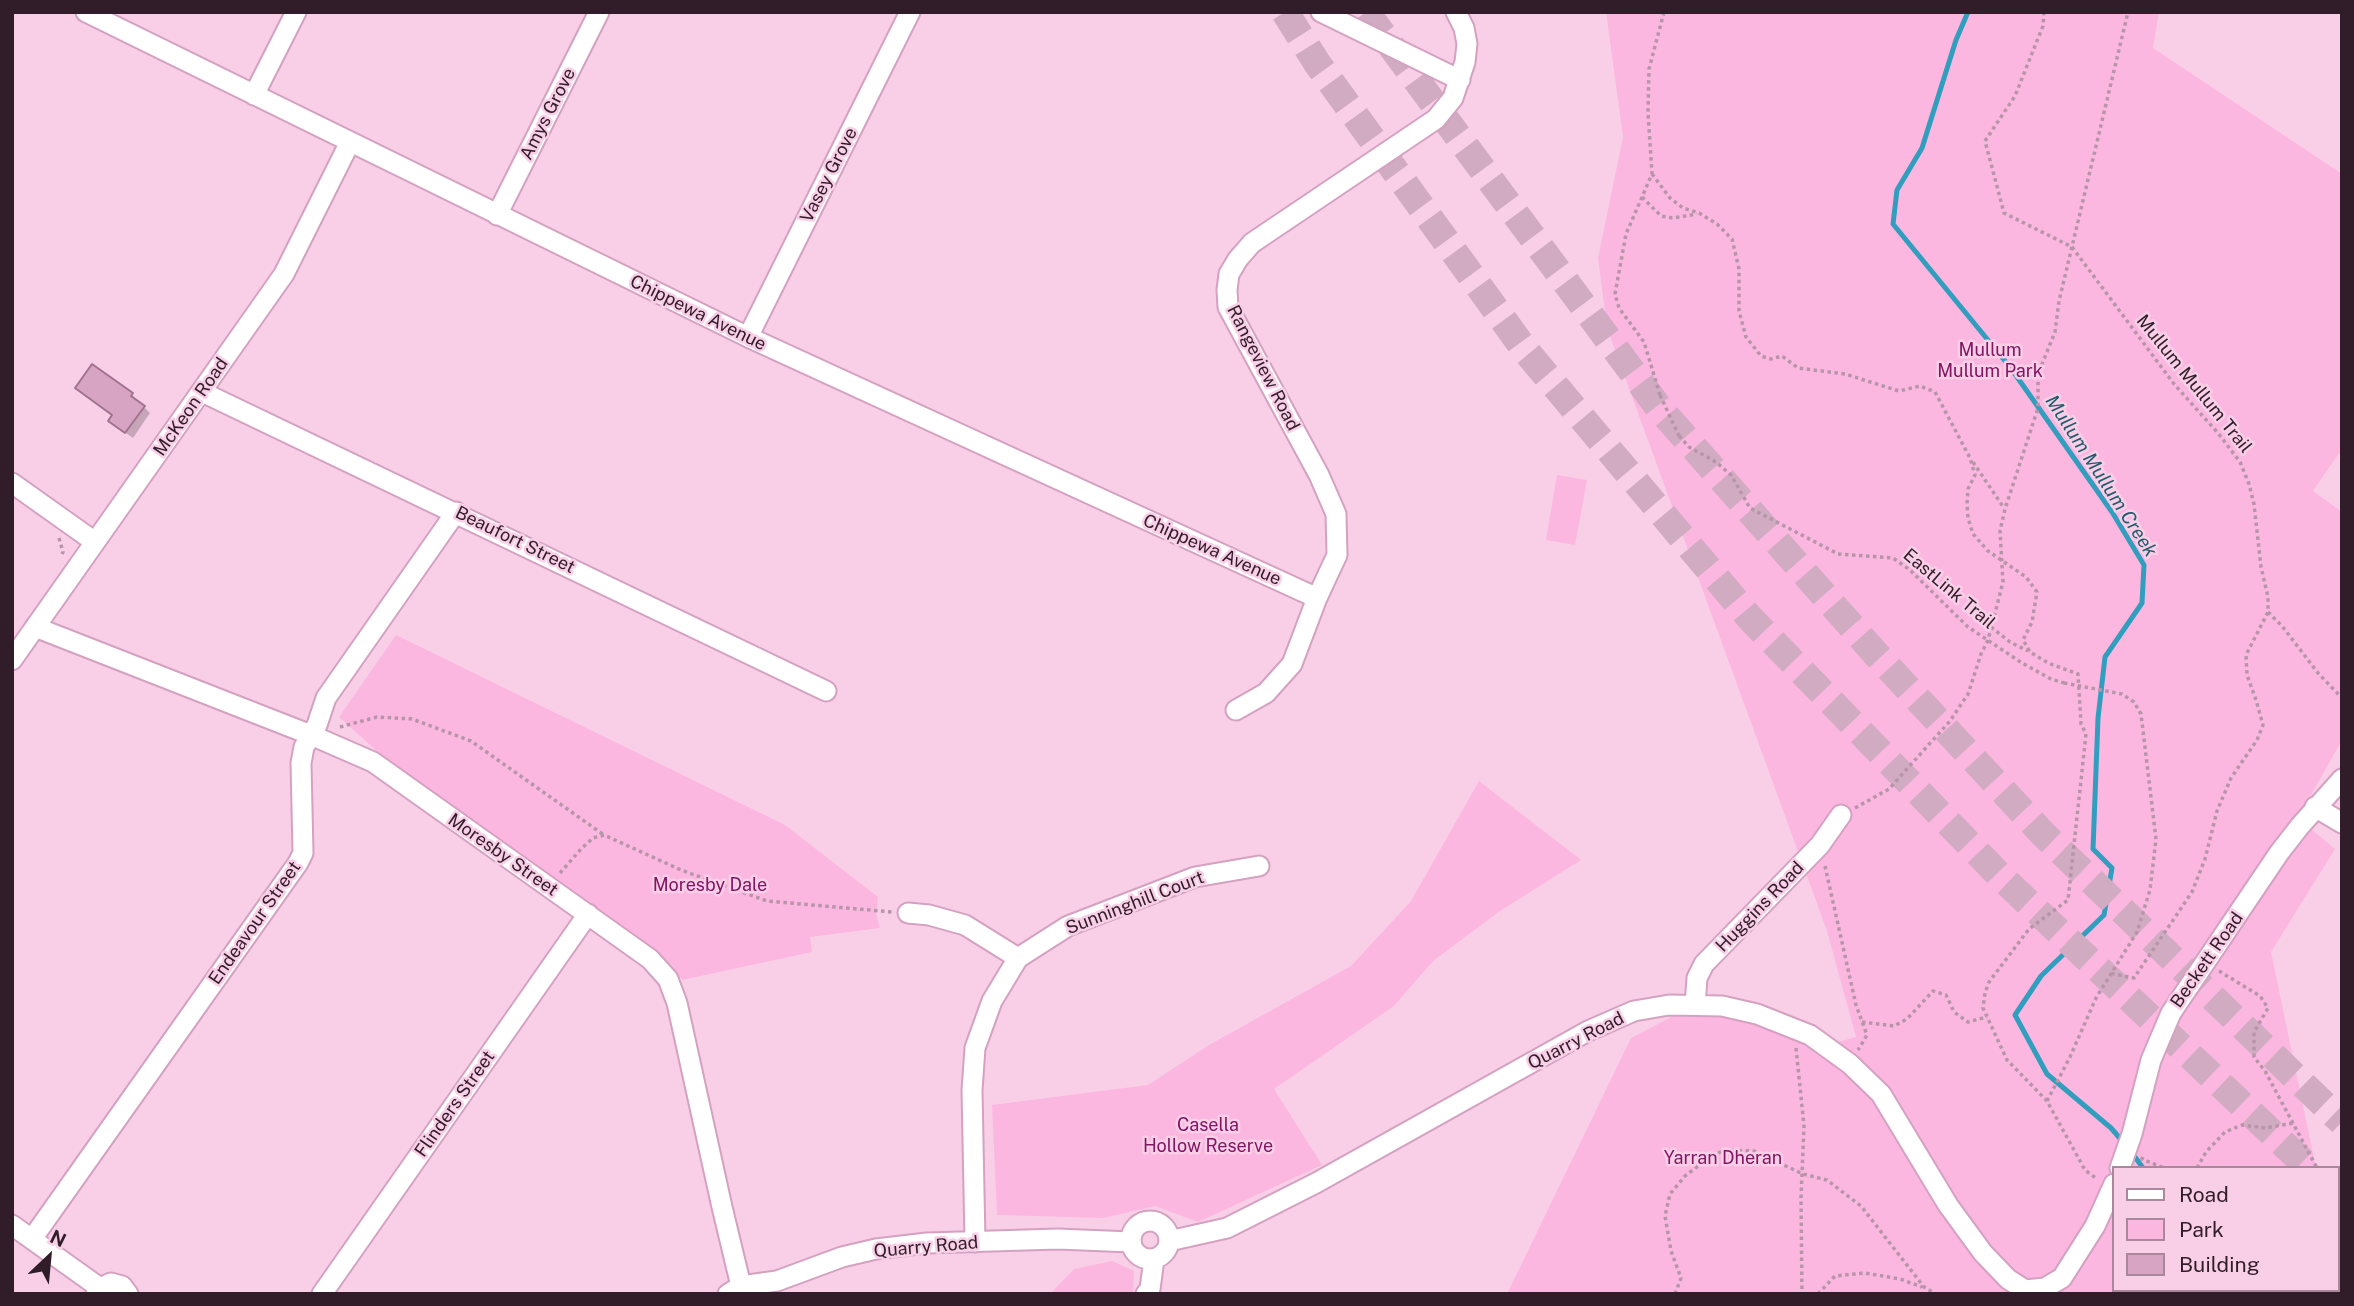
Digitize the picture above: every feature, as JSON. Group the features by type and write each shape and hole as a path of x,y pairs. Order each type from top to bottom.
{"street":[{"name":"Chippewa Avenue","path":"86,12 748,337 1317,598"},
{"path":"254,95 296,12"},
{"name":"Amys Grove","path":"497,215 598,12"},
{"name":"Vasey Grove","path":"748,337 910,12"},
{"path":"1321,12 1460,80"},
{"name":"Rangeview Road","path":"1237,710 1266,693 1292,664 1317,598 1338,555 1336,514 1319,475 1228,307 1229,274 1238,258 1252,243 1436,119 1453,98 1460,80 1467,44 1457,12"},
{"name":"McKeon Road","path":"12,660 285,274 350,142"},
{"name":"Beaufort Street","path":"202,392 826,691"},
{"path":"12,483 95,542"},
{"name":"Endeavour Street","path":"32,1239 298,863 303,853 301,763 304,747 327,698 456,512"},
{"name":"Moresby Street","path":"35,628 311,735 373,762 650,959 668,979 677,1003 722,1207 735,1290"},
{"name":"Beckett Road","path":"2121,1166 2151,1060 2165,1023 2279,853 2328,802 2342,779"},
{"path":"2328,802 2342,823"},
{"name":"Huggins Road","path":"1695,1005 1697,978 1704,964 1820,845 1841,815"},
{"name":"Sunninghill Court","path":"975,1242 972,1090 975,1048 992,1000 1018,958 1068,926 1195,877 1259,866"},
{"path":"908,913 929,915 965,925 1018,958"},
{"name":"Flinders Street","path":"322,1294 588,914"},
{"name":"Quarry Road","path":"1169,1241 1227,1228 1327,1176 1588,1031 1634,1012 1670,1005 1721,1006 1757,1014 1811,1035 1850,1064 1881,1094 1948,1205 1983,1253 2008,1279 2025,1290 2045,1288 2062,1278 2095,1226 2112,1190"},
{"path":"1149,1222 1165,1229 1169,1241 1164,1253 1154,1259 1136,1253 1131,1242 1131,1236 1138,1226 1149,1222"},
{"path":"12,1225 98,1291 111,1283 117,1284 128,1294"},
{"name":"Quarry Road","path":"735,1290 777,1281 842,1257 876,1249 927,1243 1058,1239 1131,1242"},
{"path":"1152,1292 1154,1259"}],"path":[{"name":"EastLink Trail","path":"1664,12 1649,69 1648,112 1652,174 1626,234 1615,294 1619,308 1644,342 1660,395 1679,436 1689,447 1724,468 1750,508 1767,519 1838,554 1893,558 1910,570 1968,627 1988,640 2051,679 2122,694 2134,702 2141,714 2156,839 2150,890 2137,932 2109,973 2047,1101"},
{"path":"2044,12 2043,26 2015,96 1984,141 2004,213 2072,247"},
{"path":"1841,815 1889,789 1930,746 1968,694 1988,640 2003,582 2000,531 2038,408 2038,374 2055,332 2059,302 2128,12"},
{"path":"1652,174 1670,198 1683,208 1717,224 1732,239 1739,269 1739,311 1746,337 1761,355 1771,359 1782,356 1798,368 1845,374 1899,391 1920,386 1935,392 1970,458 2005,509"},
{"path":"1642,197 1661,216 1673,218 1699,214"},
{"name":"Mullum Mullum Trail","path":"2072,247 2174,384 2218,433 2240,463 2249,484 2253,504 2268,612"},
{"path":"1970,458 1975,475 1968,489 1968,518 1973,534 1987,551 2025,577 2037,592 2032,622 2023,640 2030,652"},
{"path":"50,531 59,538 63,552 56,562"},
{"path":"2109,973 2134,978 2192,892 2206,859 2217,811 2231,778 2257,740 2263,725 2247,675 2246,655 2268,612 2342,698"},
{"path":"1991,627 2010,642 2048,663 2078,674 2081,724 2086,734 2068,900 2029,929 1989,982 1984,993 1983,1009 2007,1060 2047,1101 2085,1170 2112,1187"},
{"path":"311,735 377,717 412,719 471,741 604,835 681,870 767,901 908,913"},
{"path":"548,887 580,849 593,838 604,835"},
{"path":"1820,845 1856,1005 1867,1035 1850,1064"},
{"path":"2205,962 2260,996 2268,1008 2254,1032 2254,1056 2316,1166"},
{"path":"1863,1022 1894,1026 1907,1019 1933,991 1946,995 1954,1012 1968,1021 1987,1017"},
{"path":"1794,1029 1804,1126 1801,1198 1802,1294"},
{"path":"2198,1166 2225,1132 2242,1125 2265,1128 2294,1123"},
{"path":"1675,1294 1681,1278 1671,1251 1665,1216 1670,1194 1685,1176 1714,1154 1728,1150 1754,1151 1803,1174 1828,1180 1861,1206 1924,1287"},
{"path":"1818,1294 1835,1276 1865,1273 1900,1279 1936,1294"}],"green space":[{"name":"Mullum Mullum Park","path":"1606,12 2159,12 2153,48 2342,174 2342,455 2339,453 2313,491 2342,512 2342,740 2298,818 2335,849 2271,952 2316,1166 2112,1166 2112,1292 2340,1292 2340,1188 2342,1294 1507,1294 1631,1038 1677,1014 1704,1013 1760,1025 1813,1049 1856,1037 1827,931 1607,328 1598,258 1623,137"},
{"path":"1557,475 1587,480 1575,545 1546,540"},
{"name":"Moresby Dale","path":"396,635 785,825 878,897 876,914 880,928 810,937 812,952 682,980 672,965 605,914 390,763 339,717"},
{"name":"Casella Hollow Reserve","path":"1479,781 1581,860 1500,911 1433,961 1394,1006 1274,1089 1322,1165 1198,1222 1155,1206 1104,1218 997,1215 992,1105 1148,1085 1209,1045 1351,966 1411,901"},
{"path":"1112,1261 1134,1271 1133,1294 1050,1294 1074,1269"}],"building":[{"path":"92,364 133,393 131,396 145,406 125,433 108,421 112,415 75,388"}],"waterway":[{"name":"Mullum Mullum Creek","path":"1968,12 1956,40 1922,148 1897,190 1893,224 2010,367 2112,512 2144,565 2142,603 2105,657 2098,718 2093,849 2112,868 2104,915 2041,976 2015,1015 2047,1074 2111,1128 2124,1143"},
{"name":"Mullum Mullum Creek","path":"2130,1150 2142,1166"}],"tunnel":[{"path":"1285,12 1317,63 1525,350 1749,617 2001,877 2307,1166"},
{"path":"1366,12 1659,408 1875,653 2043,834 2342,1122"}],"park label":[{"name":"Yarran Dheran","path":"1723,1158"}]}
